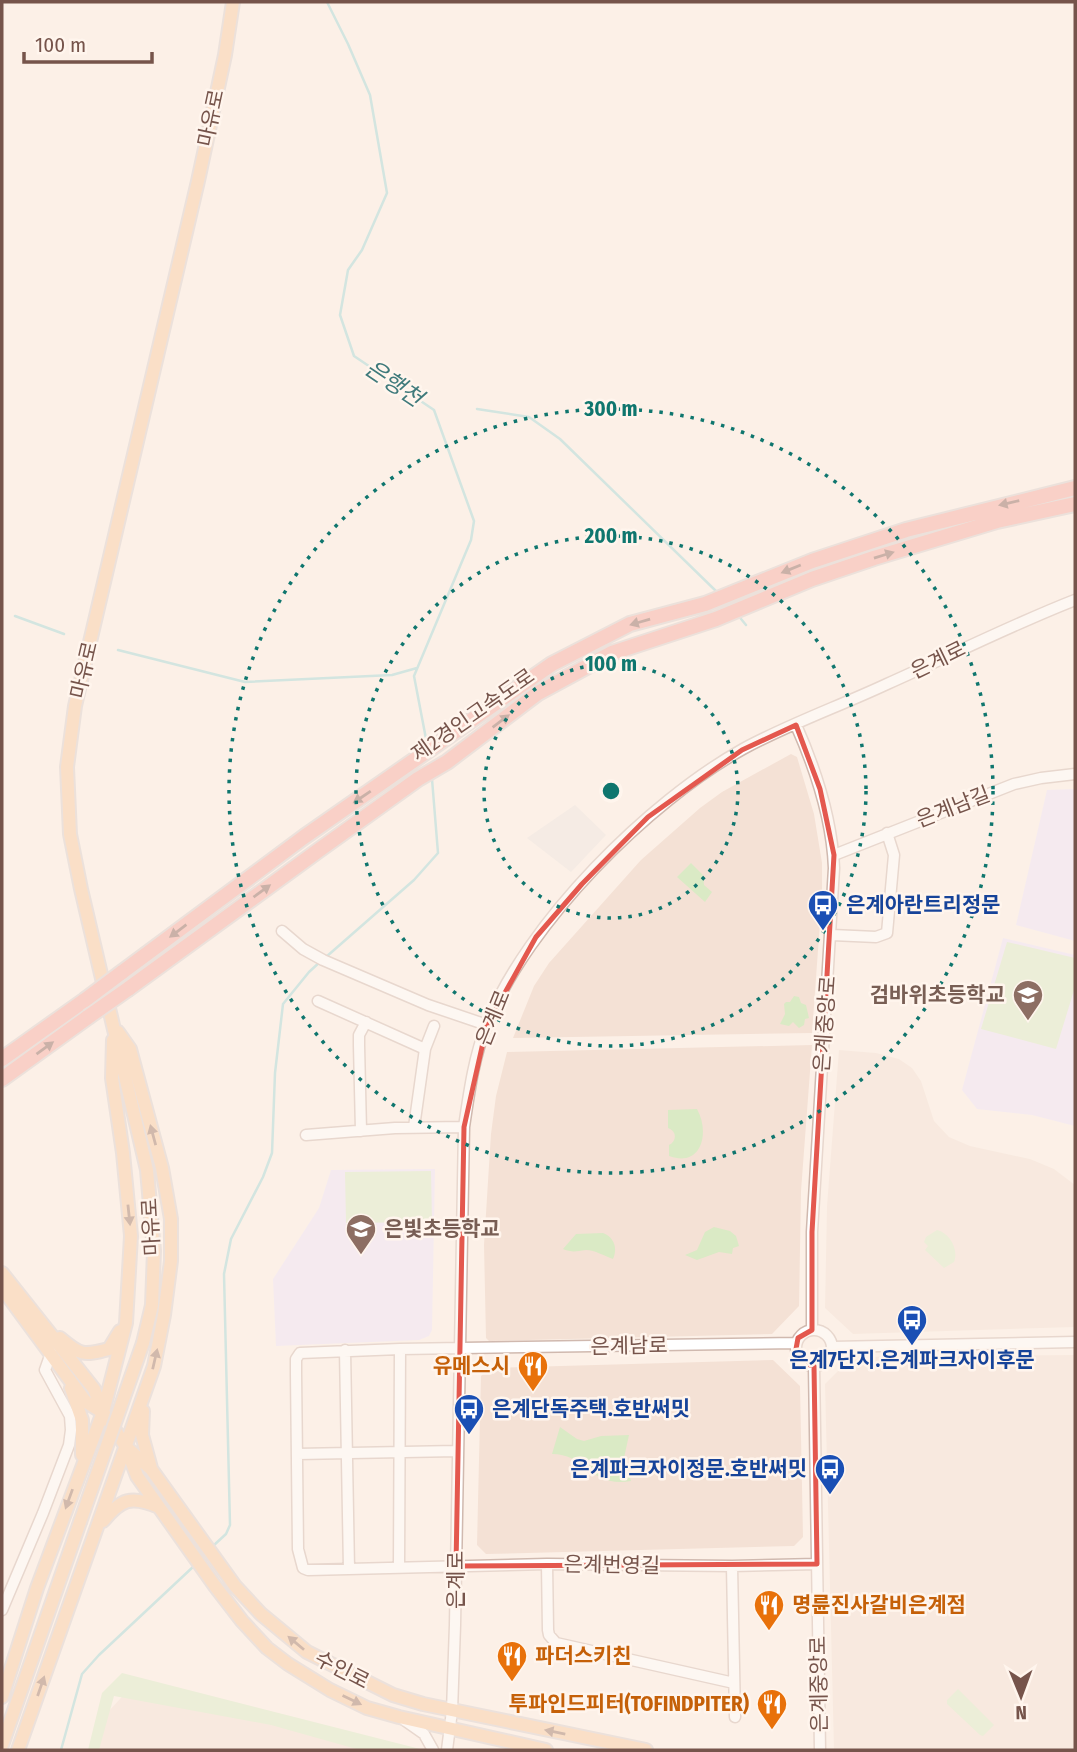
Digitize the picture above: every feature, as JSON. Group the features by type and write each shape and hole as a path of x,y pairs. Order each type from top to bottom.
{"highway":[{"name":"제2경인고속도로","path":"2,1059 304,837 552,664 630,624 705,604 811,561 906,530 1075,488"},
{"name":"제2경인고속도로","path":"2,1079 418,779 447,762 538,693 612,653 716,619 812,579 874,558 997,521 1075,504"}],"main road":[{"name":"마유로","path":"2,1745 143,1343 152,1305 154,1251 147,1170 81,889 70,834 66,767 75,706 198,181 225,55 233,2"},
{"path":"2,1697 37,1588 103,1412 126,1322 131,1236 112,1079 114,1026"},
{"path":"18,1750 154,1366 164,1315 171,1261 171,1219 162,1168 130,1049 114,1026"},
{"name":"수인로","path":"2,1273 94,1389 103,1412 126,1447 137,1476 209,1578 267,1648 330,1690 367,1708 546,1750"},
{"name":"수인로","path":"2,1288 86,1402 103,1412"},
{"path":"36,1317 77,1353 89,1355 109,1349 126,1322"},
{"path":"66,1374 82,1420 81,1467"},
{"path":"147,1384 142,1435 151,1469"},
{"name":"수인로","path":"126,1447 151,1469 235,1586 261,1614 307,1652 393,1695 452,1711 646,1750"},
{"path":"96,1530 115,1506 129,1500 141,1500 159,1507"}],"street":[{"name":"은계로","path":"447,1750 452,1711 456,1566 464,1127 486,1025 509,979 536,937 574,893 639,826 715,766 767,737 986,637 1075,600"},
{"name":"은계중앙로","path":"796,725 820,789 834,855 832,935 812,1232 812,1330"},
{"name":"은계남길","path":"834,855 1014,784 1075,774"},
{"path":"832,935 876,937 887,933 894,855 887,833"},
{"path":"282,931 303,949 335,965 428,1005 486,1025"},
{"path":"318,1001 425,1049"},
{"path":"361,1131 359,1035 366,1023"},
{"path":"414,1128 425,1049 434,1026"},
{"path":"306,1135 464,1127"},
{"path":"812,1330 823,1332 832,1346 829,1358 814,1366 799,1359 796,1343 802,1334 812,1330"},
{"path":"832,1346 1075,1342"},
{"name":"은계남로","path":"297,1454 297,1356 304,1352 796,1343"},
{"path":"399,1567 400,1349"},
{"path":"345,1350 349,1569"},
{"path":"2,1610 69,1445 69,1416 45,1370 51,1353"},
{"name":"은계중앙로","path":"814,1366 820,1750"},
{"path":"457,1451 297,1454 298,1549 303,1569 547,1564"},
{"name":"은계번영길","path":"734,1683 556,1643 548,1630 547,1564 817,1564"},
{"path":"732,1566 735,1717"},
{"path":"401,1718 424,1734 433,1750"}],"highlighted area":[{"path":"796,725 820,789 834,855 812,1232 812,1330 798,1338 796,1349 803,1363 814,1366 817,1564 456,1566 464,1127 487,1025 536,937 582,884 648,817 742,750"}],"shaded area":[{"path":"791,754 797,757 814,814 822,863 812,1033 513,1038 534,986 549,963 641,860 722,792"},
{"path":"1075,789 1075,941 1016,925 1047,790"},
{"path":"575,805 606,835 571,872 527,838"},
{"name":"검바위초등학교","path":"1003,938 1075,955 1075,1126 1032,1115 977,1109 962,1090"},
{"path":"812,1045 801,1191 799,1306 772,1334 489,1341 486,1338 484,1245 491,1134 496,1096 507,1052"},
{"path":"839,1050 876,1053 899,1059 912,1068 921,1081 934,1121 949,1137 970,1146 1030,1159 1054,1169 1075,1185 1075,1327 853,1334 825,1308 827,1206"},
{"name":"은빛초등학교","path":"435,1169 432,1330 429,1336 419,1340 276,1346 273,1279 319,1208 331,1170"},
{"path":"1075,1355 1075,1750 834,1750 825,1384 852,1357"},
{"path":"773,1360 800,1386 803,1537 794,1546 486,1554 477,1545 481,1376 490,1368"},
{"path":"131,1687 378,1750 97,1750 107,1713"}],"green space":[{"path":"691,863 703,875 704,885 712,892 705,902 677,877"},
{"path":"1007,942 1075,958 1075,987 1056,1049 981,1029"},
{"path":"794,996 799,997 801,1003 806,1005 809,1018 805,1019 804,1025 799,1028 793,1022 789,1026 780,1024 785,1014 784,1004 790,1002"},
{"path":"697,1109 703,1128 700,1146 689,1157 669,1156 669,1145 675,1136 668,1128 668,1110"},
{"path":"431,1171 432,1222 346,1223 345,1172"},
{"path":"714,1227 730,1231 736,1236 739,1246 733,1248 732,1254 719,1252 697,1260 685,1255 697,1250 705,1232"},
{"path":"937,1230 949,1238 955,1252 954,1262 944,1268 925,1250 928,1246 924,1242 926,1237"},
{"path":"603,1233 614,1243 613,1259 589,1250 563,1249 576,1234"},
{"path":"560,1427 584,1441 601,1436 629,1435 624,1458 631,1481 606,1480 573,1459 552,1454"},
{"path":"122,1673 424,1750 360,1750 271,1725 114,1696 99,1750 88,1750 102,1693"},
{"path":"958,1689 994,1725 983,1736 947,1704 947,1700"}],"waterway":[{"name":"은행천","path":"327,2 370,95 387,193 362,250 348,270 340,315 354,356 434,410 474,521 471,540 414,676 427,744"},
{"path":"477,409 529,417 560,439 718,593"},
{"path":"737,614 746,625"},
{"path":"15,616 64,634"},
{"path":"118,650 245,682 392,675 417,668"},
{"path":"326,957 414,880 438,853 432,779"},
{"path":"213,1546 226,1534 230,1525 224,1274 231,1239 263,1177 272,1153 275,1073 283,1004 321,961"},
{"path":"61,1750 82,1674 194,1566"}],"place":[{"name":"은계아란트리정문","path":"823,932"},
{"name":"검바위초등학교","path":"1028,1022"},
{"name":"은빛초등학교","path":"361,1256"},
{"name":"은계7단지.은계파크자이후문","path":"912,1347"},
{"name":"유메스시","path":"533,1393"},
{"name":"은계단독주택.호반써밋","path":"469,1436"},
{"name":"은계파크자이정문.호반써밋","path":"830,1496"},
{"name":"명륜진사갈비은계점","path":"769,1632"},
{"name":"파더스키친","path":"512,1683"},
{"name":"투파인드피터(TOFINDPITER)","path":"772,1731"}]}
